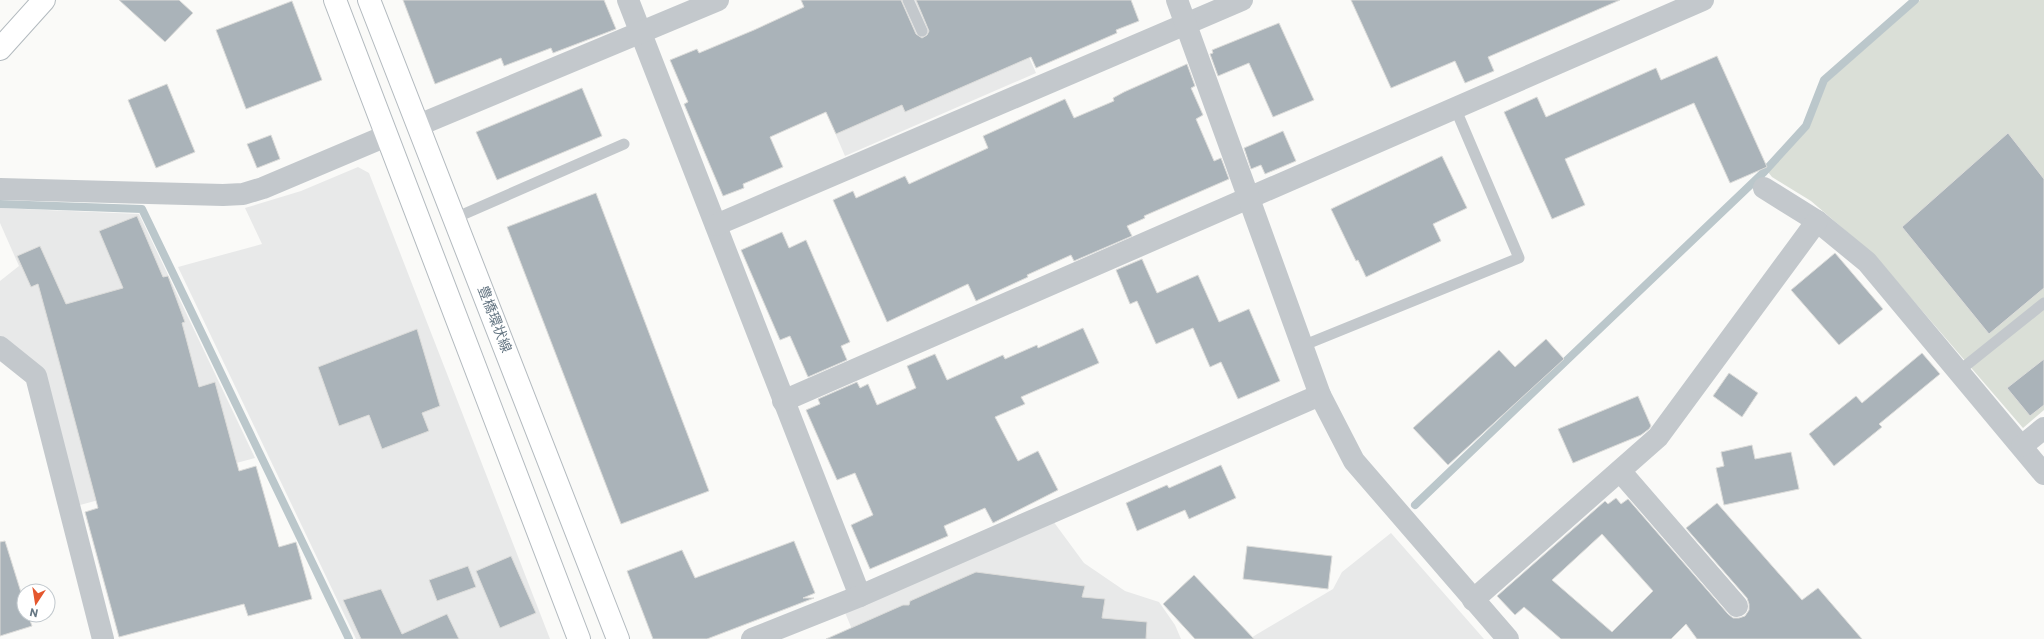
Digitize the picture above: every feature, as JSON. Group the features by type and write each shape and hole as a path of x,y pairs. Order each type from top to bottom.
{"main road":[{"path":"0,49 44,0"},
{"path":"335,0 579,639"},
{"name":"豊橋環状線","path":"369,0 419,125 618,639"}],"street":[{"path":"628,0 860,596"},
{"path":"419,125 718,0"},
{"path":"1177,0 1250,198 1320,395 1354,461 1508,639"},
{"path":"716,225 1242,0"},
{"path":"783,401 1456,110 1703,0"},
{"path":"0,189 223,195 243,194 284,180 386,136"},
{"path":"1764,188 1817,221 1867,262 2044,474"},
{"path":"1473,600 1658,437 1817,221"},
{"path":"0,347 36,376 103,639"},
{"path":"752,639 860,596 1320,395"},
{"path":"2022,446 2044,428"},
{"path":"1620,471 1737,606"}],"lane":[{"path":"908,0 922,32"},
{"path":"1302,346 1519,258 1456,110"},
{"path":"455,218 624,144"},
{"path":"1959,371 2044,304"}],"shaded area":[{"path":"876,0 1004,0 1036,73 845,156 810,75"},
{"path":"1920,0 2044,0 2044,410 2023,428 1874,255 1811,201 1772,177 1768,172 1809,128 1826,83"},
{"path":"358,167 369,173 550,639 356,639 178,267 262,244 245,208 301,191"},
{"path":"0,208 139,214 255,458 80,505 43,374 0,339 0,281 19,266 0,223"},
{"path":"1053,521 1084,563 1125,591 1159,602 1175,625 1181,639 856,639 844,610"},
{"path":"1391,533 1484,639 1249,639 1333,589 1342,572"}],"building":[{"path":"119,0 179,0 193,13 165,42"},
{"path":"403,0 604,0 616,29 553,53 551,48 504,66 501,58 435,84"},
{"path":"801,0 901,0 916,34 922,38 927,35 929,31 916,0 1131,0 1139,21 1116,30 1117,33 1036,68 1031,57 905,112 902,105 836,134 826,112 770,137 783,167 743,184 744,188 723,196 684,104 688,102 670,60 697,49 699,53 754,30 804,7"},
{"path":"1351,0 1620,0 1488,57 1494,71 1465,83 1455,61 1391,88"},
{"path":"292,1 322,80 246,109 216,30"},
{"path":"1279,23 1314,100 1273,117 1249,63 1218,76 1210,54 1213,53 1212,50"},
{"path":"1717,56 1767,167 1730,183 1694,103 1565,159 1585,205 1552,219 1504,112 1537,97 1546,117 1656,68 1661,80"},
{"path":"1187,64 1195,86 1191,88 1203,115 1196,119 1214,161 1221,158 1229,179 1144,216 1145,218 1127,226 1132,236 1074,261 1071,255 976,301 968,284 887,322 833,200 853,191 856,198 905,176 909,184 988,148 983,136 1065,99 1074,118 1114,101 1113,98 1124,92"},
{"path":"167,84 195,152 156,168 128,100"},
{"path":"582,88 602,136 497,180 476,132"},
{"path":"1283,131 1296,161 1265,174 1261,165 1251,169 1244,148"},
{"path":"2008,133 2044,179 2044,288 1989,334 1902,227"},
{"path":"271,135 280,159 257,168 247,144"},
{"path":"1442,156 1467,208 1433,224 1441,241 1366,277 1358,260 1356,261 1331,209"},
{"path":"596,193 709,491 621,524 507,227"},
{"path":"137,216 163,277 168,276 185,322 182,323 199,387 215,382 239,471 256,466 279,547 296,542 312,599 248,616 244,604 119,637 85,512 98,508 60,365 38,284 31,287 17,256 40,246 66,304 123,288 99,231"},
{"path":"782,232 789,248 806,240 850,342 841,346 847,360 808,377 790,336 780,340 741,250"},
{"path":"1835,253 1883,309 1839,345 1791,290"},
{"path":"1142,259 1157,293 1198,275 1219,322 1249,309 1280,381 1238,399 1221,362 1210,367 1193,328 1156,344 1137,301 1130,304 1116,270"},
{"path":"1083,328 1099,363 1021,397 1025,404 995,417 1018,461 1038,451 1058,490 993,523 985,508 944,526 948,536 870,569 851,525 873,515 855,473 837,480 806,410 820,404 818,399 857,382 860,388 868,384 877,405 916,388 907,366 935,354 947,380 1003,355 1005,359 1037,345 1038,348"},
{"path":"417,329 440,406 422,413 429,431 382,449 369,415 339,426 318,367"},
{"path":"1546,339 1564,359 1448,465 1413,428 1499,350 1515,367"},
{"path":"1922,353 1940,374 1879,424 1882,427 1834,466 1809,434 1856,396 1862,403"},
{"path":"2044,359 2044,405 2030,416 2007,388"},
{"path":"1729,373 1758,393 1742,417 1713,396"},
{"path":"1638,396 1651,426 1649,429 1641,435 1573,463 1558,429"},
{"path":"1752,445 1755,459 1791,452 1799,489 1724,505 1716,468 1724,466 1721,452"},
{"path":"1221,465 1236,498 1189,519 1185,510 1137,531 1126,503 1167,485 1169,488"},
{"path":"1616,498 1621,504 1628,499 1728,614 1733,618 1739,618 1745,616 1749,610 1747,598 1686,528 1717,503 1802,600 1818,588 1862,639 1697,639 1686,624 1671,639 1561,639 1524,607 1515,615 1497,596 1605,501 1608,504","holes":["1602,534 1653,591 1612,632 1552,580"]},
{"path":"5,541 18,583 16,583 16,623 31,623 32,626 0,636 0,542"},
{"path":"794,541 815,593 803,598 814,598 707,639 653,639 627,571 682,550 695,578"},
{"path":"1247,546 1332,556 1328,589 1243,579"},
{"path":"511,556 536,613 500,628 476,571"},
{"path":"468,566 476,587 437,601 429,580"},
{"path":"976,572 1085,586 1082,597 1105,599 1102,618 1147,622 1146,639 826,639 903,605 909,605 910,601"},
{"path":"1194,575 1254,639 1195,639 1163,604"},
{"path":"381,589 402,634 447,614 459,639 361,639 343,600"}],"waterway":[{"path":"1415,505 1764,172 1806,126 1824,80 1915,0"},
{"path":"0,204 142,209 349,639"}]}
